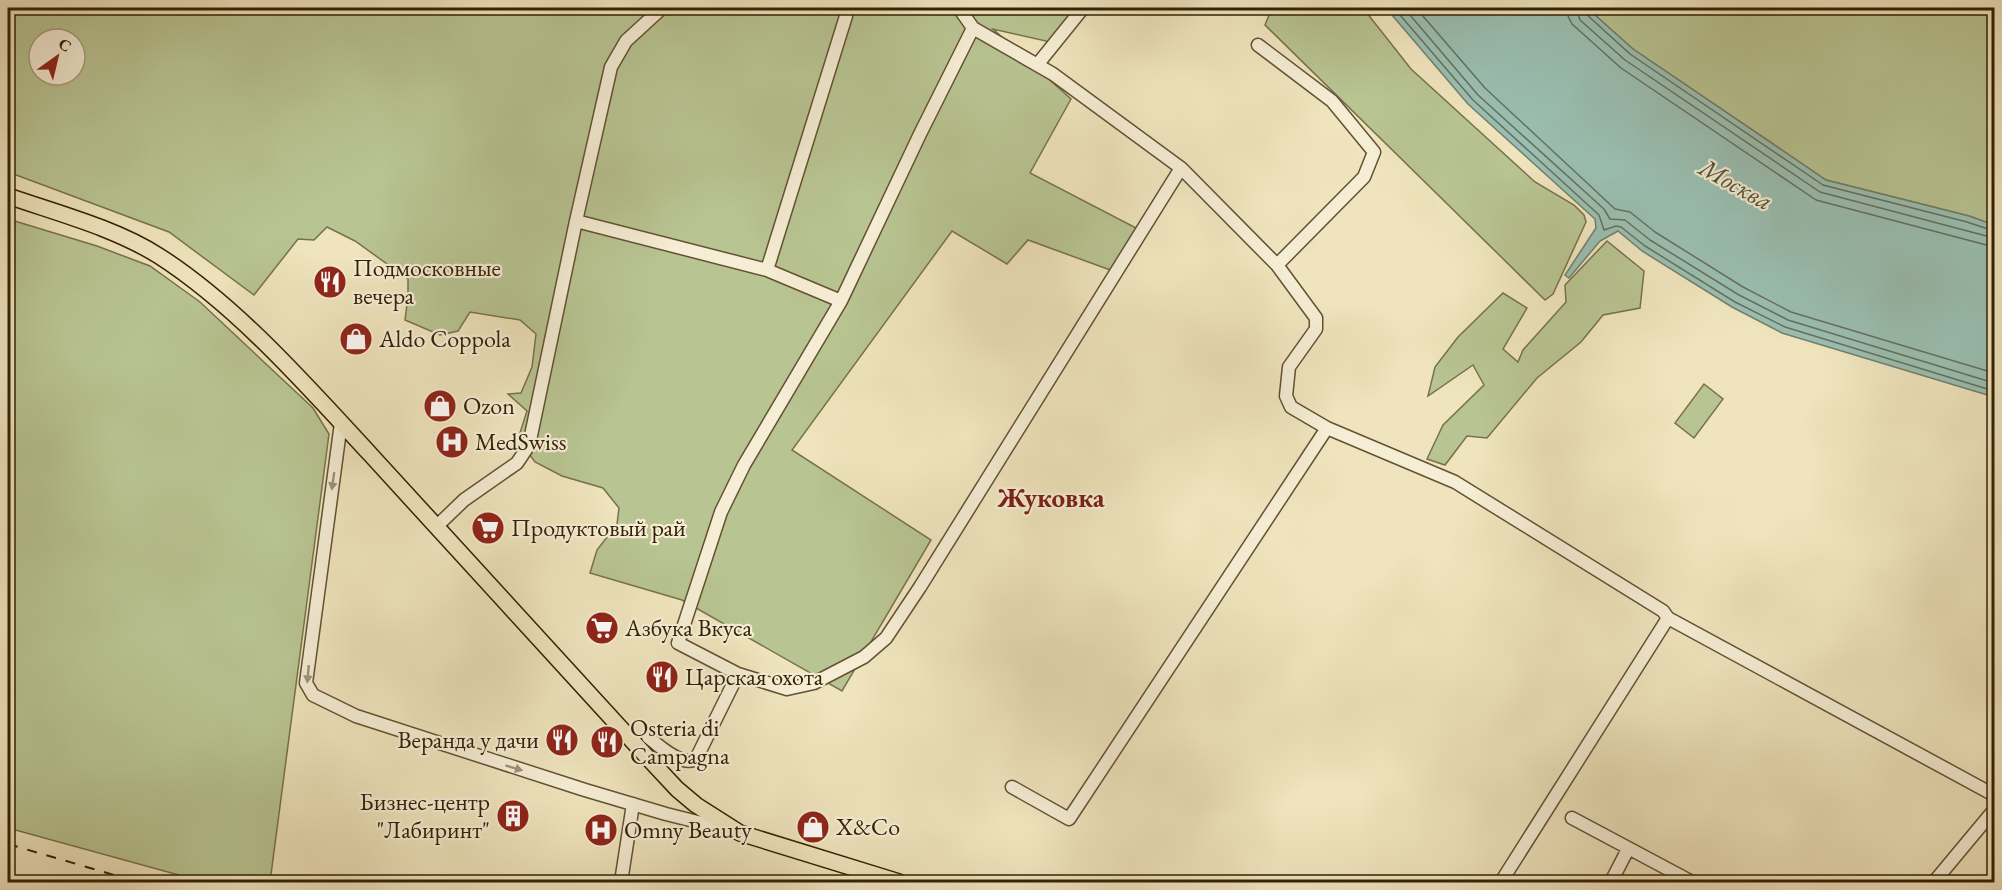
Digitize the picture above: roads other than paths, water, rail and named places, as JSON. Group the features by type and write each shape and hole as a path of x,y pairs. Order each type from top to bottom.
{"main road":[{"path":"8,196 119,236 160,256 202,287 254,334 341,423 648,758 677,789 696,805 740,832 899,882"}],"street":[{"path":"437,526 464,500 517,463 529,445 611,67 626,41 663,8"},
{"path":"959,8 973,28 1053,74 1181,168 1277,265 1316,318 1316,329 1289,367 1286,396 1292,407 1327,428 1455,483 1663,611 1668,618 1694,630 1995,795"},
{"path":"1037,65 1083,8"},
{"path":"768,270 846,16"},
{"path":"973,28 841,301 744,465 721,512 678,644 738,674 787,689 814,682 864,657 886,638 1181,168"},
{"path":"1258,45 1332,101 1374,152 1364,177 1277,265"},
{"path":"576,221 768,270 841,301"},
{"path":"341,423 306,683 313,695 356,716 432,742 633,804 740,832"},
{"path":"1012,787 1069,819 1327,428"},
{"path":"1501,882 1668,618"},
{"path":"648,758 648,737 667,752 685,761 696,759 738,674"},
{"path":"621,882 633,804"},
{"path":"1934,882 1995,810"},
{"path":"1572,818 1692,882"},
{"path":"1611,882 1628,849"}],"water":[{"name":"Москва","path":"1386,8 1587,8 1633,49 1826,180 1969,216 1994,225 1994,397 1782,333 1732,307 1642,251 1618,231 1600,241 1569,278 1565,275 1596,228 1595,219 1468,104"}],"railway":[{"path":"8,844 138,882"}],"place":[{"name":"Подмосковные вечера","path":"330,282"},
{"name":"Aldo Coppola","path":"356,339"},
{"name":"Ozon","path":"440,406"},
{"name":"MedSwiss","path":"452,442"},
{"name":"Продуктовый рай","path":"488,528"},
{"name":"Азбука Вкуса","path":"602,628"},
{"name":"Царская охота","path":"662,677"},
{"name":"Веранда у дачи","path":"562,740"},
{"name":"Osteria di Campagna","path":"607,742"},
{"name":"Бизнес-центр \"Лабиринт\"","path":"513,816"},
{"name":"X&Co","path":"813,827"},
{"name":"Omny Beauty","path":"601,830"}],"district":[{"name":"Жуковка","path":"1051,498"}]}
